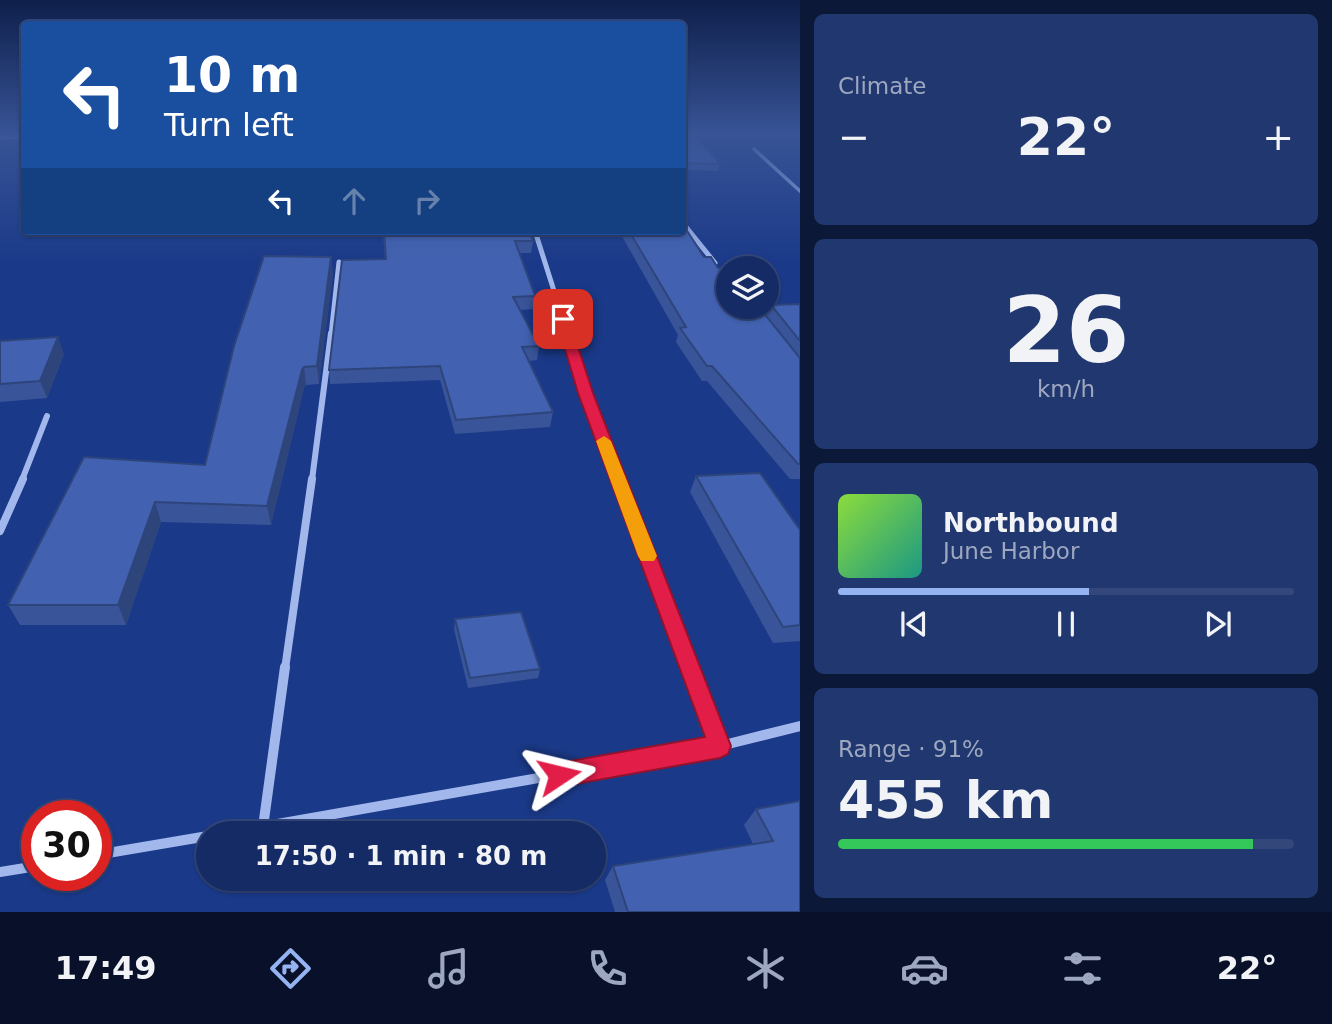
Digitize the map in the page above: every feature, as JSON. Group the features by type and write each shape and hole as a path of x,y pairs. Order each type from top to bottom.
{"street":[{"path":"785,178 800,191"},
{"path":"686,227 716,266"},
{"path":"536,235 586,393 720,746"},
{"path":"264,821 325,385 339,262"},
{"path":"0,531 36,449 47,416"},
{"path":"297,821 720,746 800,726"},
{"path":"112,853 196,838"},
{"path":"0,872 21,869"}],"building":[{"path":"686,229 704,257 711,257 716,265 716,319 768,319 800,358 800,464 712,366 707,366 680,328 686,327 631,235 686,235"},
{"path":"384,235 531,235 533,241 515,241 535,296 513,297 539,346 522,347 553,412 456,420 440,366 329,370 342,260 386,259"},
{"path":"264,256 331,257 317,366 304,367 302,370 267,506 155,502 118,605 8,605 84,457 205,465 234,346"},
{"path":"800,304 800,341 779,315 779,305"},
{"path":"58,337 40,381 0,384 0,341"},
{"path":"760,473 800,530 800,625 783,627 696,476"},
{"path":"521,612 540,669 470,678 455,619"},
{"path":"800,801 800,912 628,912 613,866 773,841 756,809"}],"slow traffic":[{"path":"604,441 648,556"}],"route":[{"path":"559,775 720,746 586,393 563,319"}]}
